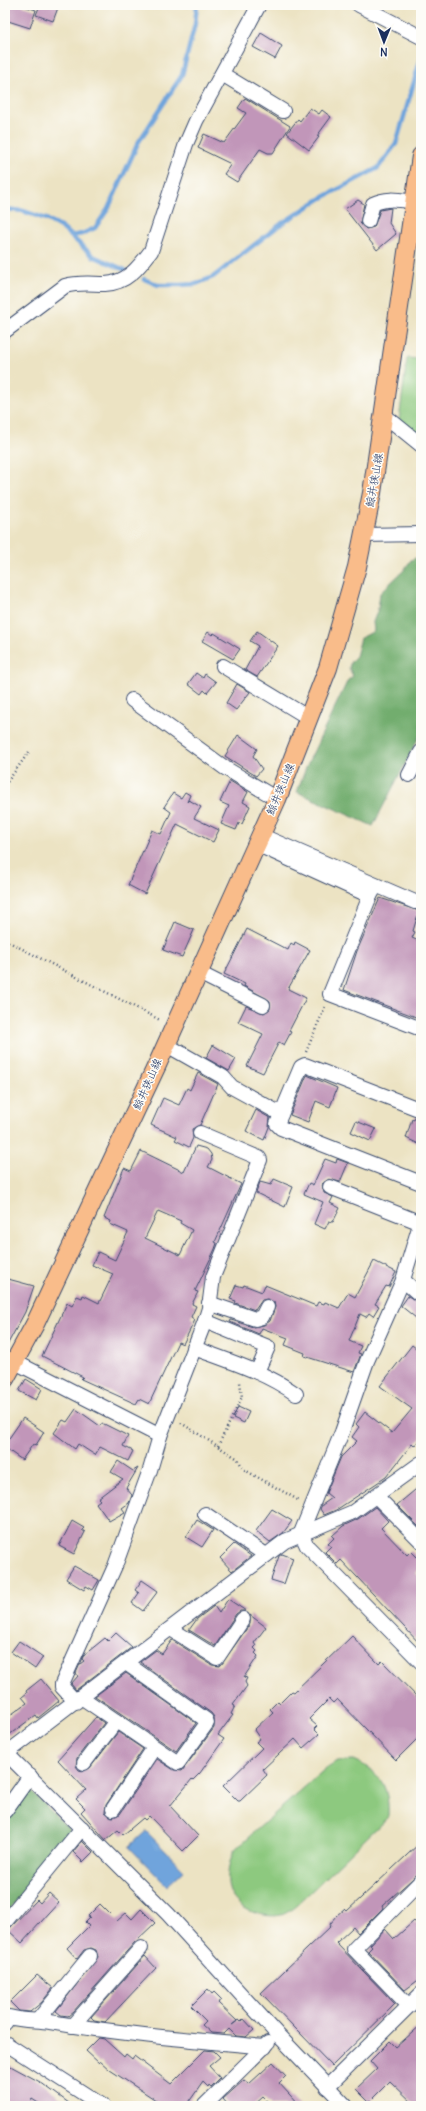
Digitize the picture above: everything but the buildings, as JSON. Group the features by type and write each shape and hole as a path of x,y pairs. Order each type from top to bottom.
{"main road":[{"name":"鯨井狭山線","path":"5,1379 15,1362 103,1180 277,799 328,668 347,603 364,535 384,415 421,156"}],"street":[{"path":"5,331 65,286 74,283 107,284 122,281 144,262 151,251 188,139 259,5"},
{"path":"359,5 418,36"},
{"path":"222,74 250,90 283,112"},
{"path":"368,221 373,204 381,200 388,199 414,202"},
{"path":"384,415 421,444"},
{"path":"364,535 421,534"},
{"path":"223,666 309,718"},
{"path":"132,700 225,768 277,799"},
{"path":"409,775 421,752"},
{"path":"258,839 373,890 415,902"},
{"path":"373,890 330,994 421,1028"},
{"path":"197,972 263,1005"},
{"path":"165,1044 223,1077 232,1087 281,1114"},
{"path":"421,1110 303,1066 277,1124 281,1128 421,1183"},
{"path":"126,1663 206,1720 206,1723 178,1763 116,1721 78,1700 62,1687 62,1684 115,1566 150,1470 160,1436 205,1321 210,1303 213,1277 260,1160 259,1158 200,1133"},
{"path":"330,1187 421,1222 402,1280 367,1361 342,1432 311,1507 302,1533 307,1546 421,1662"},
{"path":"402,1280 421,1296"},
{"path":"210,1303 255,1319 262,1316 267,1307"},
{"path":"205,1321 268,1347 257,1372"},
{"path":"194,1348 257,1372 278,1382 296,1394"},
{"path":"15,1362 160,1436"},
{"path":"346,2106 277,2034 168,1914 6,1753 78,1700 266,1555 302,1533 353,1512 421,1463"},
{"path":"376,1496 421,1541"},
{"path":"205,1514 266,1555"},
{"path":"171,1629 217,1658 243,1619"},
{"path":"84,1763 116,1721"},
{"path":"113,1809 154,1748"},
{"path":"5,1811 30,1776"},
{"path":"5,1922 82,1828"},
{"path":"409,2006 354,1948 421,1880"},
{"path":"72,2026 141,1948"},
{"path":"38,2020 90,1956"},
{"path":"327,2087 421,1994"},
{"path":"6,2019 24,2021 38,2020 72,2026 265,2047"},
{"path":"210,2104 277,2034"},
{"path":"5,2044 102,2106"}],"path":[{"path":"5,785 29,752"},
{"path":"5,940 173,1026"},
{"path":"303,1066 303,1060 330,994"},
{"path":"218,1446 242,1397 240,1382 234,1379"},
{"path":"168,1415 238,1459 243,1469 311,1507"}],"green space":[{"path":"407,358 421,359 421,439 399,421"},
{"path":"421,556 421,733 373,826 297,792 307,765 348,680 353,676 349,668 351,661 356,656 361,638 374,631 373,622 378,609 380,593 404,570 411,560"},
{"path":"353,1760 370,1769 381,1781 387,1797 388,1817 297,1905 287,1912 274,1916 258,1914 243,1907 232,1896 228,1884 228,1869 234,1850 326,1768 337,1761"},
{"path":"28,1788 73,1833 5,1915 5,1820"}],"water":[{"path":"146,1831 184,1870 167,1886 129,1847"}],"waterway":[{"path":"71,236 82,234 95,228 108,209 138,143 182,75 195,24 197,5"},
{"path":"144,279 158,285 180,285 196,284 213,277 281,224 320,199 378,168 396,144 421,58"},
{"path":"5,209 23,211 46,219 62,228 93,256 125,270"}]}
